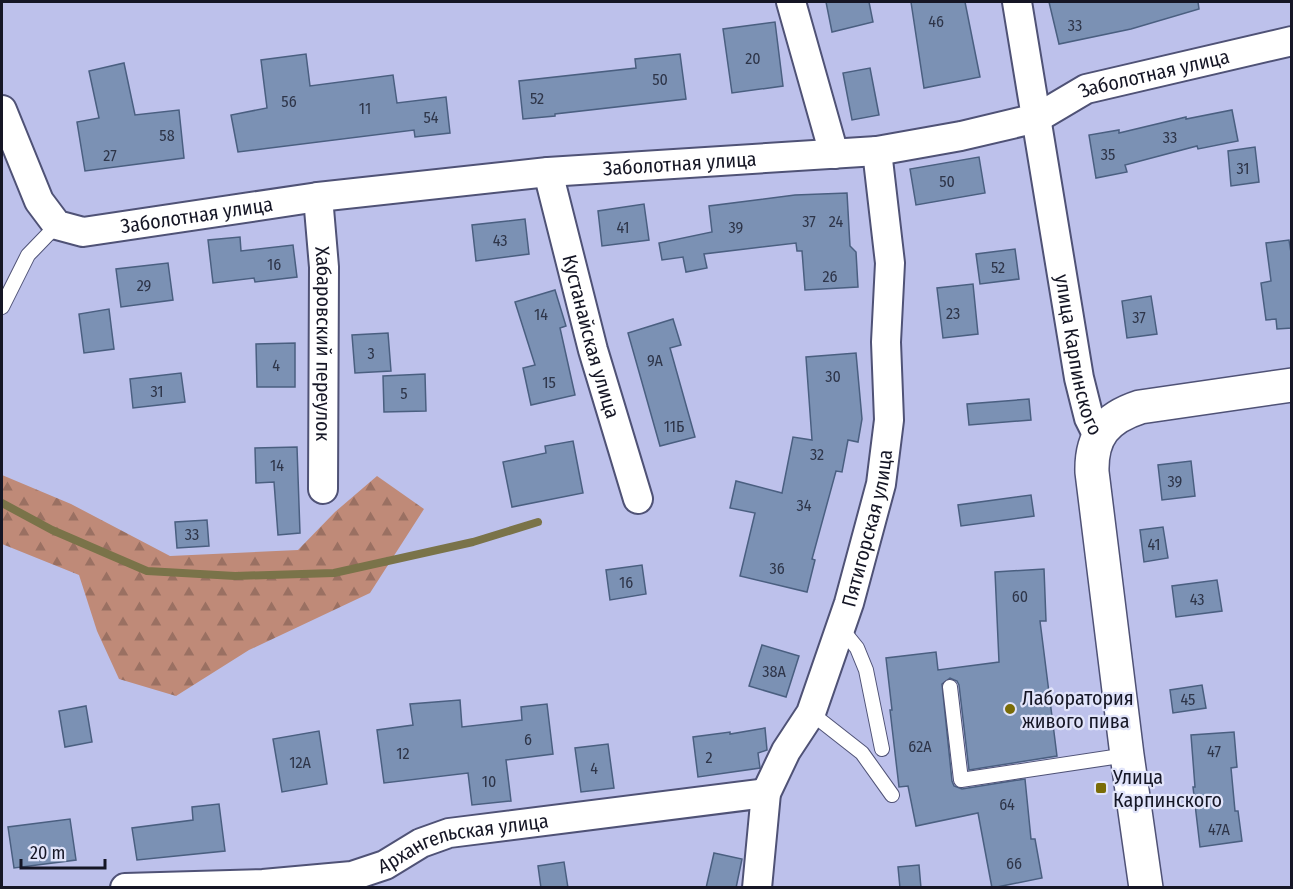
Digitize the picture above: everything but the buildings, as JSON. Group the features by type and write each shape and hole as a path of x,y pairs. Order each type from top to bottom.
{"main road":[{"path":"1098,436 1117,417 1140,407 1292,385"},
{"name":"улица Карпинского","path":"1098,436 1092,458 1092,472 1146,888"}],"street":[{"path":"791,2 834,154"},
{"name":"улица Карпинского","path":"1017,2 1079,378 1089,418 1098,436"},
{"name":"Заболотная улица","path":"57,225 83,232 318,197 548,172 877,151 961,136 1037,118 1086,89 1292,41"},
{"path":"2,110 39,201 57,225"},
{"name":"Пятигорская улица","path":"757,888 766,793 786,751 811,713 840,627 881,484 889,420 885,342 890,263 877,151"},
{"name":"Кустанайская улица","path":"548,172 593,350 638,499"},
{"name":"Хабаровский переулок","path":"318,197 324,267 323,489"},
{"name":"Архангельская улица","path":"125,888 263,884 352,876 385,865 421,843 449,833 766,793"}],"lane":[{"path":"2,307 28,255 57,225"},
{"path":"840,627 857,648 866,670 882,749"},
{"path":"950,687 961,780 1127,755"},
{"path":"811,713 861,753 892,795"}],"green space":[{"path":"2,475 71,504 170,556 298,550 335,512 377,476 424,509 370,593 249,650 176,696 119,679 97,631 79,575 2,544"}],"waterway":[{"path":"2,503 52,530 147,571 235,576 334,573 473,542 538,522"}],"place":[{"name":"Лаборатория живого пива","path":"1010,709"},
{"name":"Улица Карпинского","path":"1101,788"}]}
